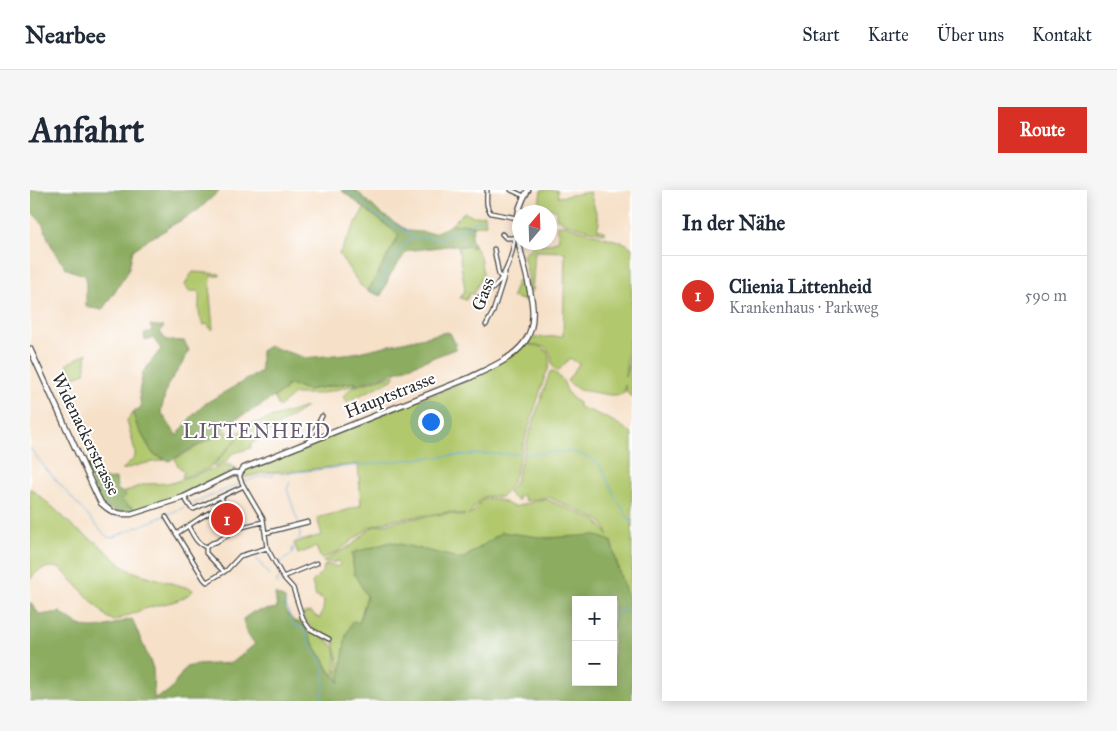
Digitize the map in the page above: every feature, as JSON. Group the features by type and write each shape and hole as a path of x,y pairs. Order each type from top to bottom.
{"street":[{"path":"487,190 489,211 512,217"},
{"path":"511,190 524,196"},
{"name":"Hauptstrasse","path":"521,205 528,190"},
{"path":"502,234 506,238 512,237"},
{"path":"494,249 499,275 503,276"},
{"path":"477,298 488,294 503,276 513,250"},
{"name":"Hauptstrasse","path":"184,498 233,473 240,473 244,468 469,378 500,362 521,346 530,331 532,306 520,250"},
{"name":"Gass","path":"486,325 493,312 505,277 503,276"},
{"name":"Widenackerstrasse","path":"30,349 101,503 113,512 131,514 184,498"},
{"path":"311,442 310,439 322,416"},
{"path":"240,473 243,486 262,517 267,548 283,577 292,588 303,619 317,633 329,639"},
{"path":"184,498 191,508 194,509 243,486"},
{"path":"176,534 221,506 223,502 221,497"},
{"path":"166,517 205,581 208,582 224,572 240,556 267,548"},
{"path":"206,547 242,527 263,522"},
{"path":"265,533 308,522"},
{"path":"188,526 198,542 206,547"},
{"path":"206,547 206,553 224,572"},
{"path":"283,577 318,563"}],"green space":[{"path":"30,190 220,190 196,212 133,250 128,272 102,310 86,307 86,276 67,269 59,259 42,223 30,210"},
{"path":"341,190 356,190 379,212 408,231 434,233 452,225 474,226 471,238 475,247 455,245 407,251 390,275 381,296 368,291 399,235"},
{"path":"541,190 557,190 558,197 590,192 599,223 597,229 604,231 605,234 564,223 557,219 557,205 539,205"},
{"path":"364,208 399,235 368,291 360,285 339,254"},
{"path":"464,212 474,216 486,216 486,224 450,226"},
{"path":"557,225 564,225 625,243 632,248 632,336 629,342 625,377 632,340 632,397 626,391 625,385 624,392 620,395 579,390 567,381 579,364 570,358 558,371 554,368 550,353 545,347 529,343 528,340 530,338 563,336 565,252 535,251 532,294 523,254 528,250 557,250 557,241 559,240"},
{"path":"458,246 475,247 480,256 483,274 473,295 470,293 466,300 460,298 465,290"},
{"path":"193,272 220,274 220,276 211,276 210,295 213,329 211,330 208,324 204,325 200,317 199,292 193,291 191,293 185,285"},
{"path":"526,280 530,302 512,297 517,281"},
{"path":"150,325 164,327 160,332 166,340 184,341 189,350 167,386 161,412 177,436 191,417 206,403 261,371 261,351 269,346 306,358 354,353 447,332 450,333 456,345 455,349 383,377 355,385 355,382 307,390 292,385 286,386 285,390 228,423 221,432 169,461 153,454 137,426 133,413 141,407 139,392 143,372 161,349 153,338 145,340 144,334 152,331"},
{"path":"524,345 543,348 549,357 549,363 517,468 511,484 502,497 486,496 481,499 468,515 473,513 482,499 486,498 503,501 514,507 546,499 597,521 608,535 599,520 548,497 525,501 523,495 518,496 519,500 516,500 508,493 516,480 550,372 554,371 563,381 571,397 579,403 579,407 607,418 632,434 632,609 611,542 595,536 546,538 502,533 462,559 391,542 352,553 354,573 367,596 359,623 346,635 340,684 337,678 338,661 334,641 311,627 304,619 303,613 311,612 320,618 324,600 319,598 320,596 316,597 312,582 323,571 326,564 339,567 340,562 323,561 352,545 372,527 449,513 465,515 449,512 392,520 370,527 337,552 321,559 316,547 298,554 294,543 322,535 317,518 361,505 358,464 262,473 243,478 242,473 245,469 435,393 438,394 473,378"},
{"path":"87,353 85,373 74,377 67,364"},
{"path":"395,375 392,380 346,402 343,396 352,387"},
{"path":"355,382 355,385 319,394 294,394 279,407 274,397 285,390 286,386 292,385 308,390"},
{"path":"306,407 251,444 251,448 231,454 227,462 213,466 238,438 209,468 182,478 184,471 178,466 175,459 227,430 228,436 242,431 245,424 258,422"},
{"path":"133,413 137,426 153,454 165,460 122,470 135,457 127,420"},
{"path":"91,465 105,478 116,478 117,489 126,495 122,500 128,506 134,508 135,511 116,511 107,508 101,502 86,468"},
{"path":"223,465 231,465 238,469 230,470 230,472 188,495 135,511 134,508 128,506 122,500 125,495 123,493 136,487 146,484 172,483"},
{"path":"30,488 76,529 97,543 125,568 192,589 193,591 177,601 148,608 114,621 107,617 60,568 43,569 30,580"},
{"path":"502,532 547,538 594,535 611,541 619,573 632,609 632,701 30,701 30,602 40,615 60,612 75,623 88,628 102,627 132,619 153,668 154,698 169,692 186,667 232,663 255,644 246,632 243,619 253,612 277,608 275,594 285,599 286,612 295,622 303,625 330,672 337,678 339,683 346,635 352,622 359,623 367,596 354,574 352,553 391,542 463,559"},
{"path":"302,620 307,628 330,642 335,649 335,676 330,672 323,658 295,622"}],"waterway":[{"path":"345,190 356,196 377,216 409,233 413,238 440,238 456,233 474,222 486,218"},
{"path":"373,290 377,290 382,285 386,268 408,240 412,238"},
{"path":"30,448 47,470 107,537 111,538 185,507"},
{"path":"524,454 570,451 590,458 600,465 616,498 632,524"},
{"path":"280,474 433,457 519,454"},
{"path":"244,482 258,477 274,475"},
{"path":"290,482 287,489 298,522"},
{"path":"193,504 240,483"},
{"path":"297,541 300,537 299,525"},
{"path":"283,573 278,564 292,554 293,547"},
{"path":"256,558 270,576"},
{"path":"277,584 277,580 280,577"},
{"path":"285,602 293,625 302,627 315,654 322,659 324,664 323,701"},
{"path":"617,613 628,607"}],"place":[{"name":"Clienia Littenheid","path":"227,519"}],"district":[{"name":"LITTENHEID","path":"257,431"}]}
